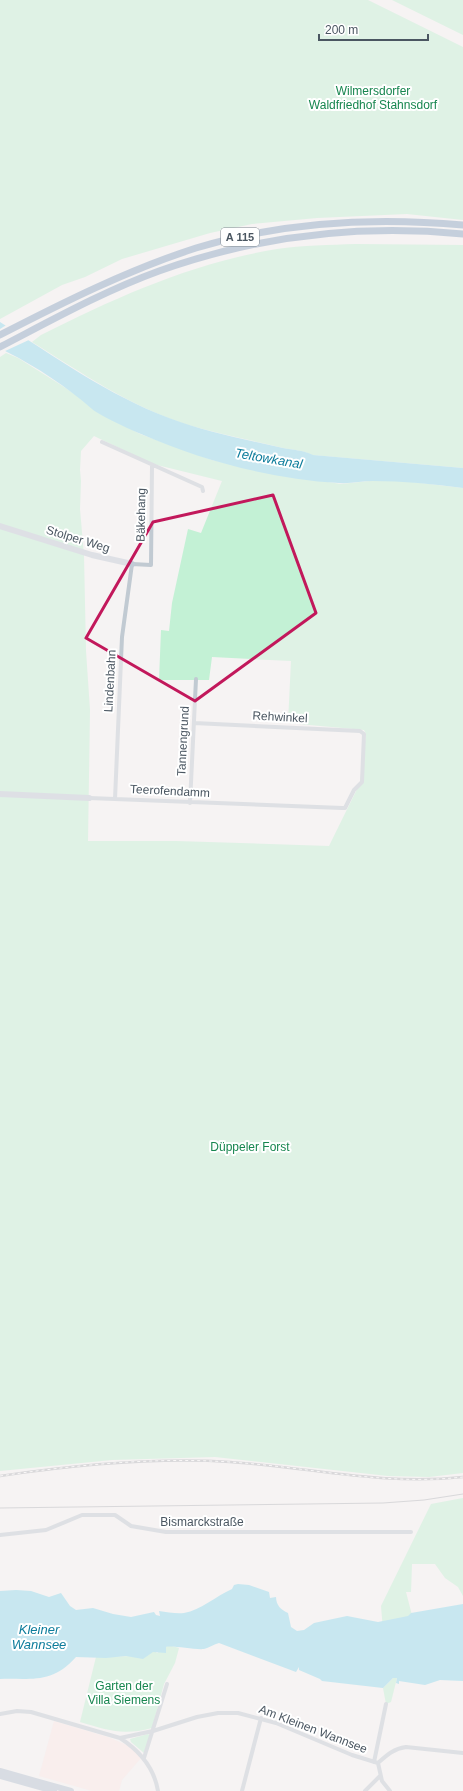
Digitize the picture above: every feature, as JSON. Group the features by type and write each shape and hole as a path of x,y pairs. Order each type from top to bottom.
{"highway":[{"name":"A 115","path":"0,335 96,287 137,269 197,248 256,234 348,222 411,222 463,225"},
{"name":"A 115","path":"0,347 107,293 157,272 199,258 247,245 296,237 360,231 386,230 463,234"}],"main road":[{"path":"0,1771 71,1791"},
{"path":"0,1776 54,1791"}],"street":[{"path":"102,442 152,466 158,467 202,487 203,491"},
{"name":"Bäkehang","path":"151,565 152,466"},
{"name":"Stolper Weg","path":"0,526 108,560 132,564 151,565"},
{"name":"Lindenbahn","path":"115,800 122,637 132,564"},
{"name":"Tannengrund","path":"190,803 196,679"},
{"name":"Rehwinkel","path":"194,723 360,731 364,734 362,782 354,790 345,808 339,808"},
{"name":"Teerofendamm","path":"0,794 115,800 339,808"},
{"name":"Bismarckstraße","path":"0,1535 46,1530 82,1515 113,1514 121,1517 131,1526 153,1531 166,1532 411,1532"},
{"path":"144,1758 167,1684"},
{"path":"386,1704 376,1763 380,1776 385,1786 390,1791"},
{"name":"Am Kleinen Wannsee","path":"0,1714 17,1711 31,1712 120,1738 153,1731 197,1717 218,1713 238,1713 260,1718 308,1736 352,1755 376,1763 397,1748 406,1747 463,1752"},
{"path":"242,1791 260,1718"},
{"path":"120,1738 130,1744 144,1758 152,1772 158,1791"},
{"path":"365,1791 380,1776"}],"highlighted area":[{"path":"273,495 316,613 195,701 86,638 153,522"}],"shaded area":[{"path":"54,1721 108,1737 129,1746 137,1753 141,1758 122,1780 119,1791 92,1791 39,1776"}],"green space":[{"name":"Wilmersdorfer Waldfriedhof Stahnsdorf","path":"0,0 368,0 463,47 463,220 407,214 317,218 252,224 210,233 122,259 85,277 62,285 0,319"},
{"path":"392,0 463,0 463,35"},
{"path":"316,245 463,245 463,468 312,455 301,451 188,425 167,418 127,399 88,377 32,342 41,335 98,308 185,272 246,255 277,249"},
{"name":"Düppeler Forst","path":"6,353 18,358 82,399 93,409 140,434 212,460 270,473 341,484 369,481 404,481 463,488 463,1473 429,1477 388,1476 215,1457 112,1460 0,1471 0,357","holes":["94,436 153,464 222,481 201,533 188,529 172,603 169,631 161,630 159,680 209,680 212,657 291,661 288,723 364,730 366,734 360,783 329,846 176,841 88,841 90,710 86,651 84,556 80,509 81,451"]},
{"path":"463,1498 463,1596 458,1587 445,1578 435,1564 412,1564 411,1592 406,1592 415,1627 383,1630 381,1606 431,1504"},
{"name":"Garten der Villa Siemens","path":"169,1645 179,1648 175,1663 164,1684 152,1728 132,1732 123,1732 107,1730 80,1722 96,1657 133,1656 155,1651 157,1653"},
{"path":"393,1678 397,1678 391,1702 386,1704 383,1688"},
{"path":"148,1734 150,1735 144,1753 131,1742 130,1739"}],"water":[{"name":"Teltowkanal","path":"0,322 82,374 124,398 169,418 225,435 302,451 313,455 463,468 463,488 396,482 369,481 343,483 314,481 263,473 238,467 165,444 136,432 102,415 51,378 0,348"},
{"name":"Kleiner Wannsee","path":"234,1585 249,1585 269,1592 270,1598 276,1597 279,1607 288,1613 291,1627 297,1631 304,1630 314,1623 347,1616 378,1622 408,1616 411,1613 463,1604 463,1681 440,1680 425,1685 399,1681 399,1684 396,1683 397,1678 393,1678 383,1688 322,1681 299,1670 299,1667 296,1672 219,1643 204,1649 166,1647 166,1653 153,1652 143,1659 126,1656 106,1658 76,1657 59,1672 50,1676 32,1679 0,1679 0,1591 31,1591 49,1597 61,1593 70,1606 76,1610 93,1608 113,1614 131,1617 154,1612 156,1615 160,1616 159,1611 184,1613 202,1606 232,1589"}],"pier":[{"path":"8,324 31,339 3,352 0,350 0,329"}],"tram line":[{"path":"0,1508 383,1503 424,1500 463,1494"}],"railway":[{"path":"0,1476 86,1465 144,1461 201,1461 260,1464 375,1478 433,1479 463,1477"}]}
